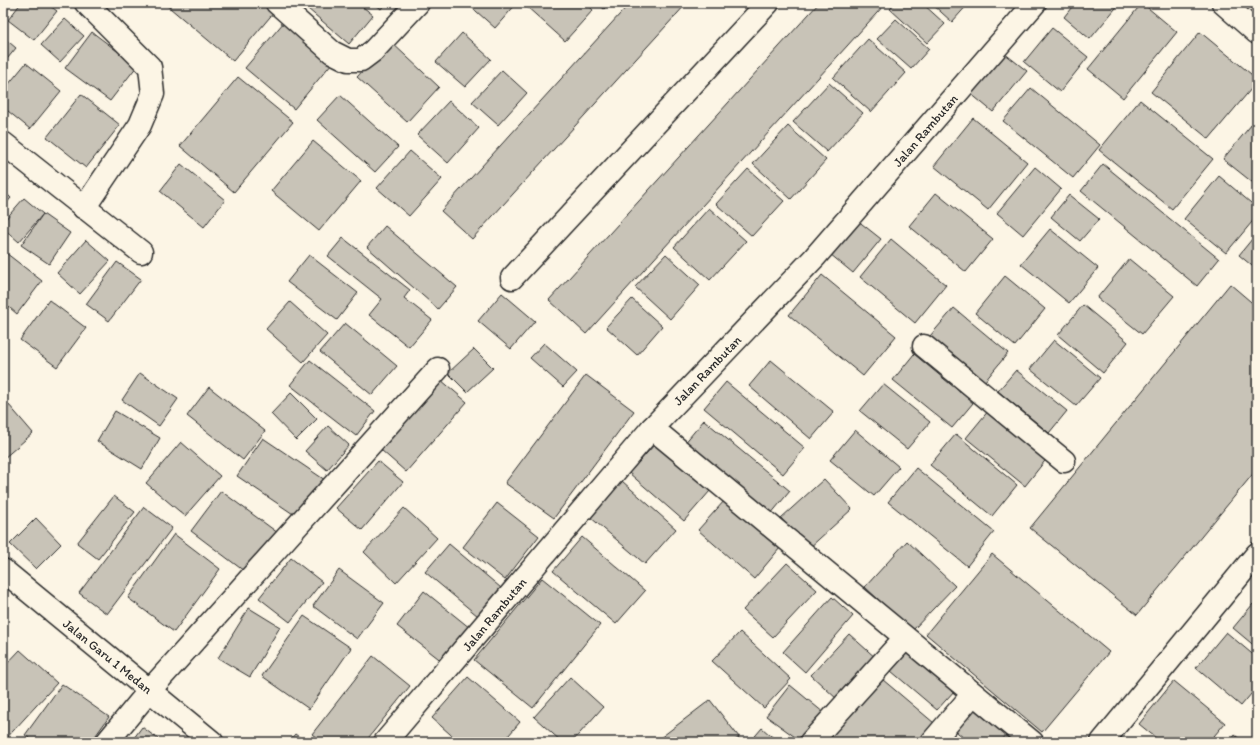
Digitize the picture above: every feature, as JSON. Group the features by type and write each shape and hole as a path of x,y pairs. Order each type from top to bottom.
{"street":[{"path":"84,208 140,125 153,94 150,67 86,3"},
{"path":"277,3 332,52 348,60 361,60 373,51 418,3"},
{"path":"512,278 768,3"},
{"name":"Jalan Rambutan","path":"385,742 652,428 814,258 1035,3"},
{"path":"1224,3 1257,33"},
{"path":"3,143 141,252"},
{"path":"924,346 1064,462"},
{"path":"107,742 150,690 438,369"},
{"path":"652,428 972,694 1032,742"},
{"path":"1102,742 1257,554"},
{"name":"Jalan Garu 1 Medan","path":"3,570 212,742"},
{"path":"811,742 905,638"},
{"path":"932,742 972,694"}],"building":[{"path":"21,3 46,3 57,11 34,40 8,20"},
{"path":"164,3 266,3 275,11 233,61"},
{"path":"301,3 358,3 373,15 349,44"},
{"path":"374,3 386,3 381,9"},
{"path":"467,3 517,3 495,28"},
{"path":"528,3 586,3 593,10 565,41 526,6"},
{"path":"597,3 610,3 604,9"},
{"path":"630,3 687,3 472,239 441,211"},
{"path":"819,3 886,3 586,334 549,300"},
{"path":"896,3 922,3 945,24 927,43 890,9"},
{"path":"931,3 969,3 952,22"},
{"path":"1075,3 1120,3 1090,39 1064,17"},
{"path":"1142,3 1177,32 1123,98 1088,69"},
{"path":"65,19 84,36 60,62 41,45"},
{"path":"896,19 929,49 911,69 877,39"},
{"path":"284,22 332,63 294,109 245,68"},
{"path":"1052,28 1088,57 1060,92 1024,62"},
{"path":"92,32 137,66 110,101 65,68"},
{"path":"1200,32 1257,79 1257,82 1209,139 1151,92"},
{"path":"462,33 491,59 465,87 436,62"},
{"path":"3,37 16,48 3,64"},
{"path":"868,39 906,73 871,112 833,78"},
{"path":"390,41 439,87 407,122 357,77"},
{"path":"1004,53 1027,71 993,112 970,93"},
{"path":"26,63 61,91 30,129 3,107 3,91"},
{"path":"502,70 527,93 498,125 472,102"},
{"path":"238,77 293,122 234,192 180,146"},
{"path":"829,83 863,113 827,152 793,122"},
{"path":"1031,88 1100,145 1073,178 1003,121"},
{"path":"81,94 120,125 86,168 47,137"},
{"path":"340,95 398,147 375,172 317,120"},
{"path":"1140,100 1213,159 1172,209 1099,150"},
{"path":"449,101 479,128 448,163 417,135"},
{"path":"973,118 1027,162 988,210 934,166"},
{"path":"1257,118 1257,186 1223,159"},
{"path":"788,126 826,160 791,199 753,164"},
{"path":"313,141 361,181 319,231 271,191"},
{"path":"410,151 442,179 409,216 377,188"},
{"path":"181,164 225,200 204,227 160,191"},
{"path":"1103,164 1219,259 1197,286 1081,191"},
{"path":"1035,167 1061,189 1023,235 997,213"},
{"path":"748,169 784,201 752,236 716,204"},
{"path":"1219,176 1257,208 1257,216 1226,253 1184,219"},
{"path":"3,190 11,198 3,207"},
{"path":"936,193 993,239 966,272 909,226"},
{"path":"1069,195 1099,219 1080,241 1051,217"},
{"path":"24,198 43,214 19,242 3,228 3,222"},
{"path":"709,208 746,241 710,280 674,247"},
{"path":"43,214 70,233 49,264 21,245"},
{"path":"857,220 881,239 853,273 830,254"},
{"path":"385,226 457,287 438,309 367,247"},
{"path":"1050,229 1098,268 1069,303 1021,264"},
{"path":"1257,233 1257,270 1239,255"},
{"path":"343,238 410,290 404,298 432,320 409,347 369,315 382,299 328,256"},
{"path":"891,239 946,285 915,323 860,277"},
{"path":"86,240 110,261 80,294 57,273"},
{"path":"6,253 42,281 17,314 3,302 3,257"},
{"path":"666,254 700,285 670,319 635,287"},
{"path":"309,255 358,293 337,320 287,282"},
{"path":"1129,259 1174,296 1142,334 1097,298"},
{"path":"117,262 141,279 109,321 86,304"},
{"path":"822,275 896,336 863,376 789,315"},
{"path":"1005,276 1045,309 1015,346 975,313"},
{"path":"1230,284 1257,307 1257,469 1137,615 1030,528"},
{"path":"502,293 535,321 511,349 478,321"},
{"path":"632,299 662,326 637,355 606,327"},
{"path":"49,300 86,328 57,367 20,340"},
{"path":"290,302 327,335 303,362 266,329"},
{"path":"1083,305 1128,342 1103,373 1058,335"},
{"path":"954,308 1008,353 985,381 930,336"},
{"path":"345,323 397,366 372,395 320,352"},
{"path":"1054,340 1100,378 1076,406 1030,369"},
{"path":"544,343 577,372 563,387 530,358"},
{"path":"474,349 493,368 467,392 448,373"},
{"path":"914,354 973,403 952,428 893,380"},
{"path":"310,360 375,411 356,436 290,385"},
{"path":"771,360 834,412 811,439 749,386"},
{"path":"1016,370 1067,411 1049,433 998,391"},
{"path":"140,373 178,399 159,426 122,400"},
{"path":"586,375 634,411 554,518 505,483"},
{"path":"441,380 467,402 406,472 381,450"},
{"path":"726,382 805,448 783,474 704,408"},
{"path":"883,384 930,422 907,449 860,411"},
{"path":"209,387 265,431 243,460 187,416"},
{"path":"291,393 317,419 296,440 271,414"},
{"path":"9,405 33,433 3,459 3,410"},
{"path":"989,410 1048,457 1025,486 966,438"},
{"path":"115,411 160,438 142,469 97,441"},
{"path":"704,420 790,491 770,515 684,444"},
{"path":"328,426 349,445 327,470 305,451"},
{"path":"855,430 899,467 874,496 830,460"},
{"path":"956,434 1017,485 992,516 930,465"},
{"path":"263,438 325,480 299,518 237,476"},
{"path":"181,442 220,476 185,516 146,483"},
{"path":"655,444 710,491 684,521 629,473"},
{"path":"378,461 403,482 362,530 336,508"},
{"path":"916,468 994,532 967,566 888,502"},
{"path":"824,479 852,509 808,549 781,518"},
{"path":"622,481 676,529 645,564 590,517"},
{"path":"221,491 278,533 248,574 191,531"},
{"path":"114,496 135,512 98,559 77,543"},
{"path":"725,500 780,548 754,579 698,530"},
{"path":"497,503 539,536 505,580 463,547"},
{"path":"144,507 172,528 107,614 79,593"},
{"path":"404,508 437,538 396,583 364,552"},
{"path":"36,518 61,544 36,569 10,544"},
{"path":"174,534 220,569 174,632 128,598"},
{"path":"582,537 645,591 616,624 553,571"},
{"path":"907,541 955,586 912,631 865,587"},
{"path":"449,544 507,593 484,621 425,572"},
{"path":"992,554 1109,652 1042,732 926,634"},
{"path":"291,558 322,582 290,622 259,598"},
{"path":"787,563 817,590 773,637 743,610"},
{"path":"339,570 384,603 357,639 313,606"},
{"path":"542,578 600,625 533,708 474,660"},
{"path":"424,591 470,628 443,662 397,626"},
{"path":"832,597 853,616 805,672 783,652"},
{"path":"1253,604 1257,608 1257,648 1233,628"},
{"path":"249,608 280,627 250,677 218,658"},
{"path":"304,616 351,648 309,709 262,676"},
{"path":"740,632 791,679 764,708 712,661"},
{"path":"1226,632 1257,658 1257,687 1241,706 1196,668"},
{"path":"849,634 877,659 838,700 811,675"},
{"path":"20,650 57,683 3,742 3,668"},
{"path":"909,650 955,690 937,710 891,671"},
{"path":"373,656 410,686 365,742 322,742 312,734"},
{"path":"876,674 934,723 918,742 819,742"},
{"path":"468,677 520,722 503,742 459,742 432,718"},
{"path":"570,677 603,707 572,742 562,742 534,717"},
{"path":"1174,681 1225,723 1209,742 1161,742 1139,724"},
{"path":"62,684 109,717 91,742 34,742 25,735"},
{"path":"790,685 824,713 802,742 766,716"},
{"path":"710,700 739,737 733,742 655,742"},
{"path":"976,702 1010,731 1000,742 969,742 953,729"},
{"path":"1257,711 1257,719 1253,716"},
{"path":"142,727 162,742 131,742"},
{"path":"762,728 778,742 750,742"},
{"path":"295,734 306,742 288,742"},
{"path":"1235,735 1243,742 1230,742"},
{"path":"1120,737 1128,742 1117,742"}]}
